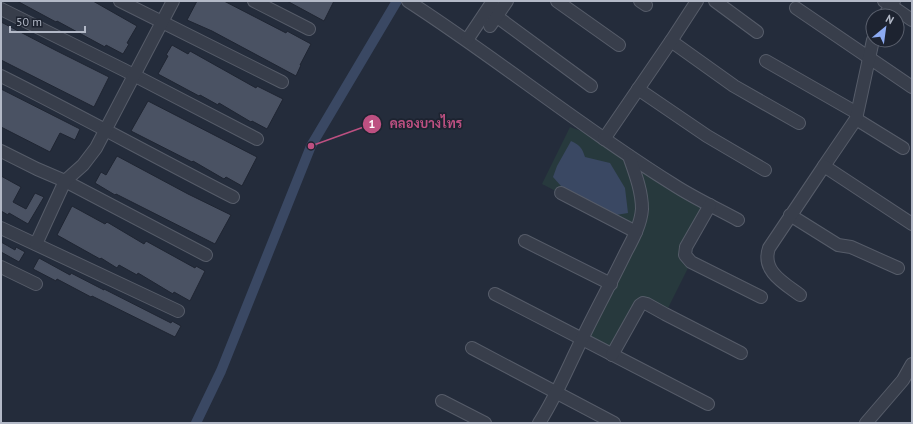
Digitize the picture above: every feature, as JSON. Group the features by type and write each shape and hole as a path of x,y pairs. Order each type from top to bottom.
{"street":[{"path":"120,1 282,82"},
{"path":"36,244 65,181 83,165 96,148 173,1"},
{"path":"254,1 310,29"},
{"path":"466,40 493,1"},
{"path":"507,1 493,21 591,86"},
{"path":"557,1 619,45"},
{"path":"604,139 671,42 697,1"},
{"path":"715,1 757,32"},
{"path":"409,2 466,40 629,156 675,186 738,220"},
{"path":"889,2 912,20"},
{"path":"796,8 912,87"},
{"path":"1,9 257,139"},
{"path":"671,42 734,86 800,123"},
{"path":"800,295 772,272 766,254 790,215 857,116 871,48"},
{"path":"766,61 857,116 903,148"},
{"path":"1,76 94,123 233,197"},
{"path":"638,89 707,136 765,170"},
{"path":"1,151 65,181 206,255"},
{"path":"539,423 556,393 636,232 642,209 639,184 629,156"},
{"path":"824,166 912,224"},
{"path":"561,193 636,232"},
{"path":"710,205 686,247 685,255 691,262 761,297"},
{"path":"790,215 838,245 851,247 898,268"},
{"path":"1,228 178,311"},
{"path":"525,241 611,284"},
{"path":"1,267 36,284"},
{"path":"495,294 708,404"},
{"path":"612,355 640,305 643,303 740,353"},
{"path":"472,348 614,423"},
{"path":"866,423 903,380 912,364"},
{"path":"442,401 485,423"}],"shaded area":[{"path":"570,127 604,139 710,205 682,257 691,262 665,314 642,303 616,358 582,338 636,232 542,184"}],"water":[{"path":"571,141 580,147 585,157 610,163 625,188 628,213 616,215 561,186 553,177 557,166"}],"building":[{"path":"17,1 93,1 137,26 127,43 129,44 123,54 106,45 105,47"},
{"path":"197,1 224,1 286,33 287,31 311,44 296,76 212,31 187,20"},
{"path":"287,1 334,1 324,21"},
{"path":"1,22 109,77 94,107 1,60"},
{"path":"172,45 188,54 190,51 256,88 257,86 283,99 267,129 252,121 251,122 219,103 218,105 200,95 199,96 158,74"},
{"path":"1,89 80,129 75,140 60,133 50,152 1,127"},
{"path":"148,101 257,157 242,186 226,177 224,179 193,161 192,162 131,131"},
{"path":"117,156 231,215 215,244 116,194 115,195 95,183 101,172 106,175"},
{"path":"1,176 21,187 13,202 26,209 35,193 44,197 28,224 9,213 8,215 1,211"},
{"path":"72,206 105,224 107,222 144,244 146,241 195,268 196,266 205,271 190,301 174,292 173,294 138,273 137,275 119,265 117,268 57,235"},
{"path":"1,242 15,250 16,247 25,252 19,262 1,252"},
{"path":"39,258 70,275 71,273 171,323 172,321 181,326 175,337 57,279 56,281 33,269"}],"waterway":[{"path":"196,423 221,371 311,146 397,1"}],"place":[{"name":"คลองบางไทร","path":"311,146"}]}
